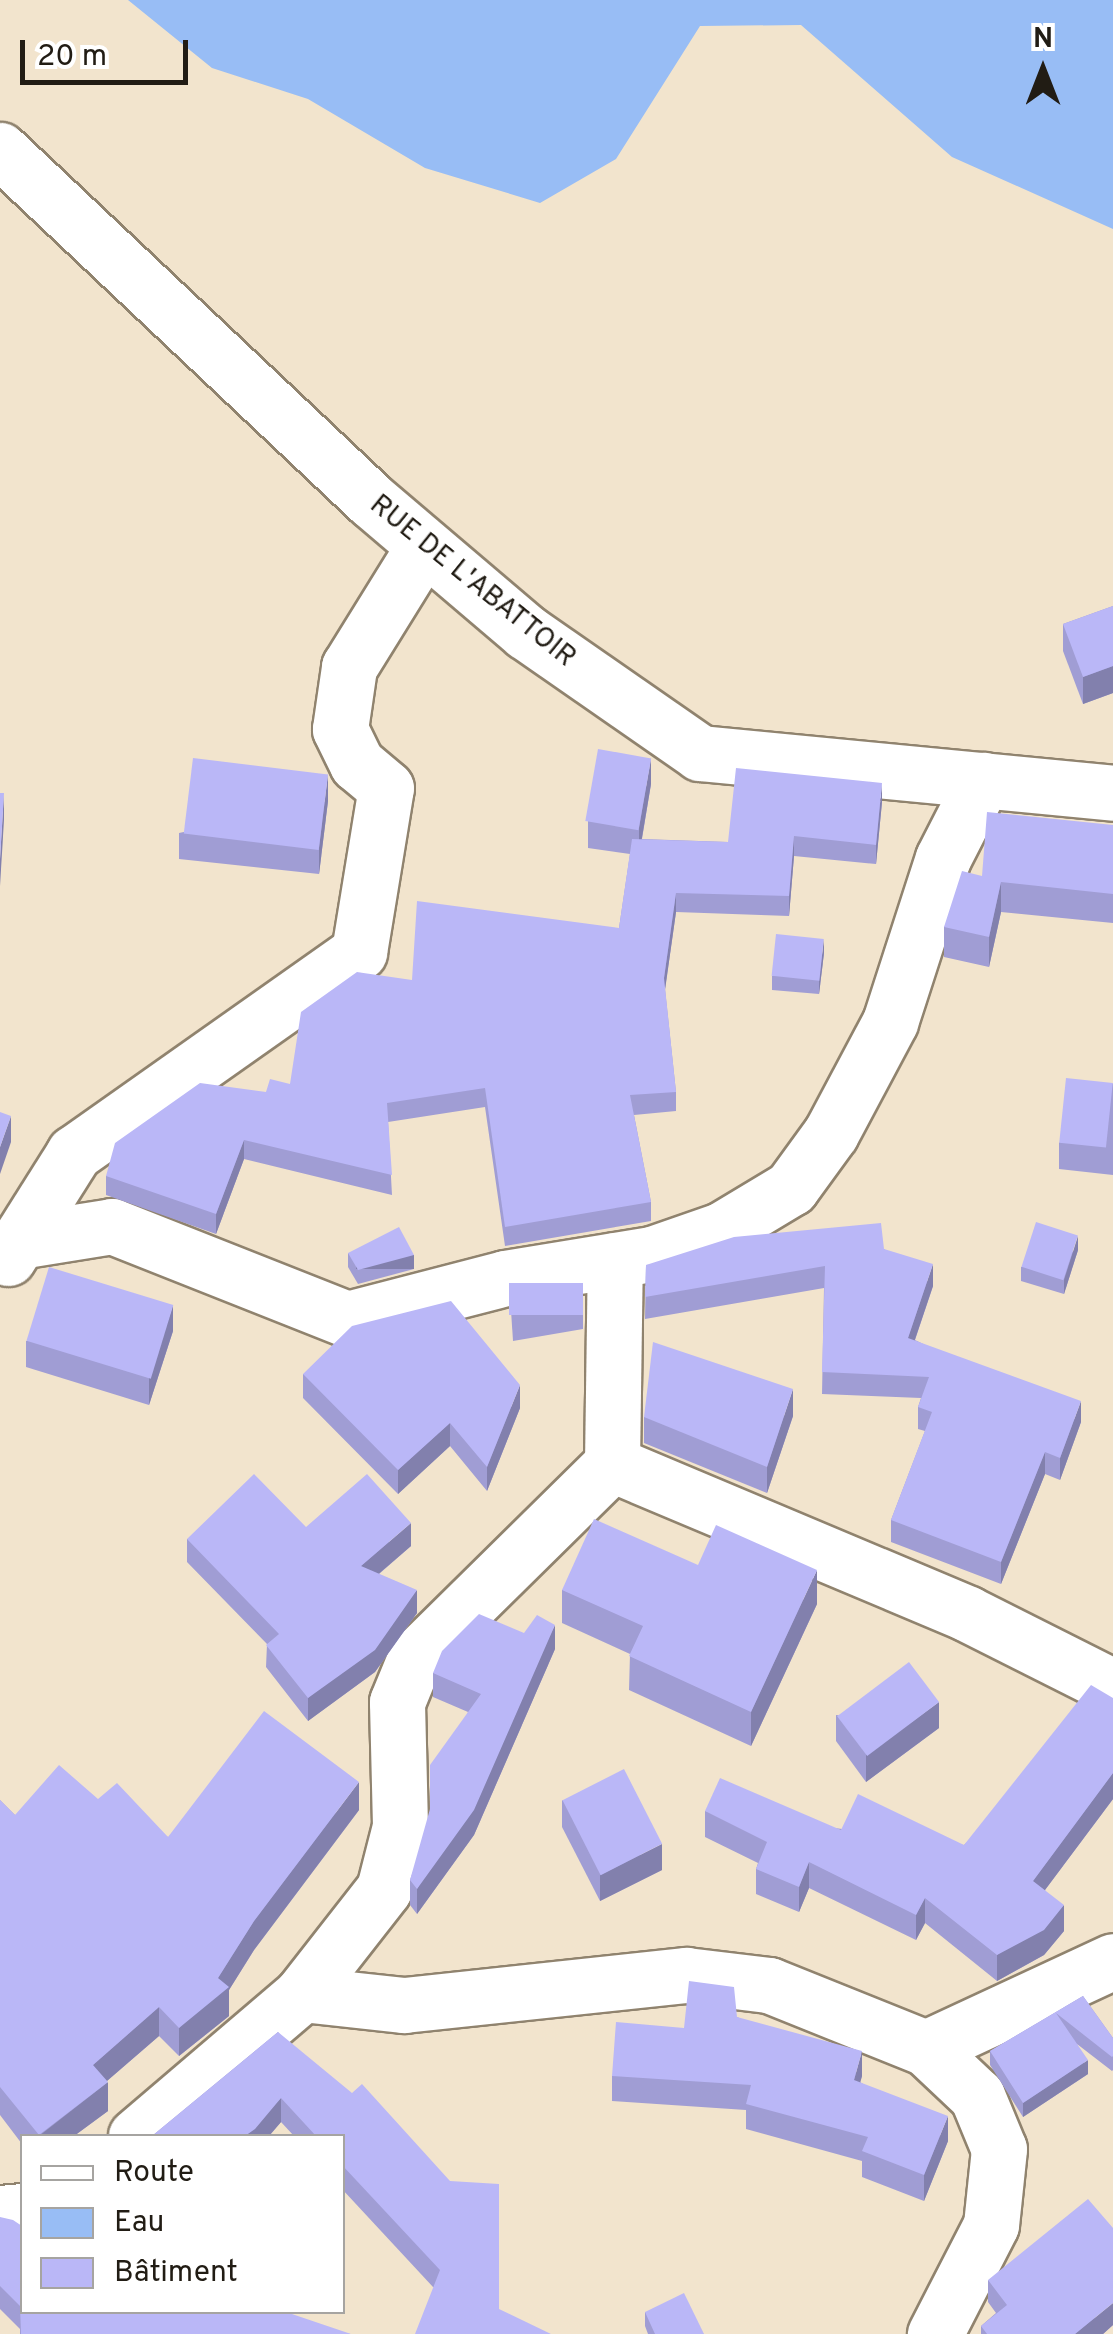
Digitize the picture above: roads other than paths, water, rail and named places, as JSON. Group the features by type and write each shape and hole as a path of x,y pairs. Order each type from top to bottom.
{"street":[{"name":"RUE DE L'ABATTOIR","path":"0,150 424,546 526,632 700,753 1113,793"},
{"path":"12,1254 74,1152 359,952 386,788 356,764 340,729 349,667 424,546"},
{"path":"12,1254 112,1226 346,1319 615,1260 721,1230 791,1188 890,1022 944,858 983,780"},
{"path":"138,2134 302,1994 384,1890 400,1826 397,1702 416,1658 612,1464 615,1260"},
{"path":"612,1464 968,1614 1113,1687"},
{"path":"926,2048 1113,1962"},
{"path":"302,1994 404,2004 686,1975 769,1985 926,2048 977,2096 999,2149 992,2225 935,2334"}],"water":[{"path":"128,0 1113,0 1113,229 952,157 801,25 700,26 616,159 540,203 425,168 308,99 212,68"}]}
